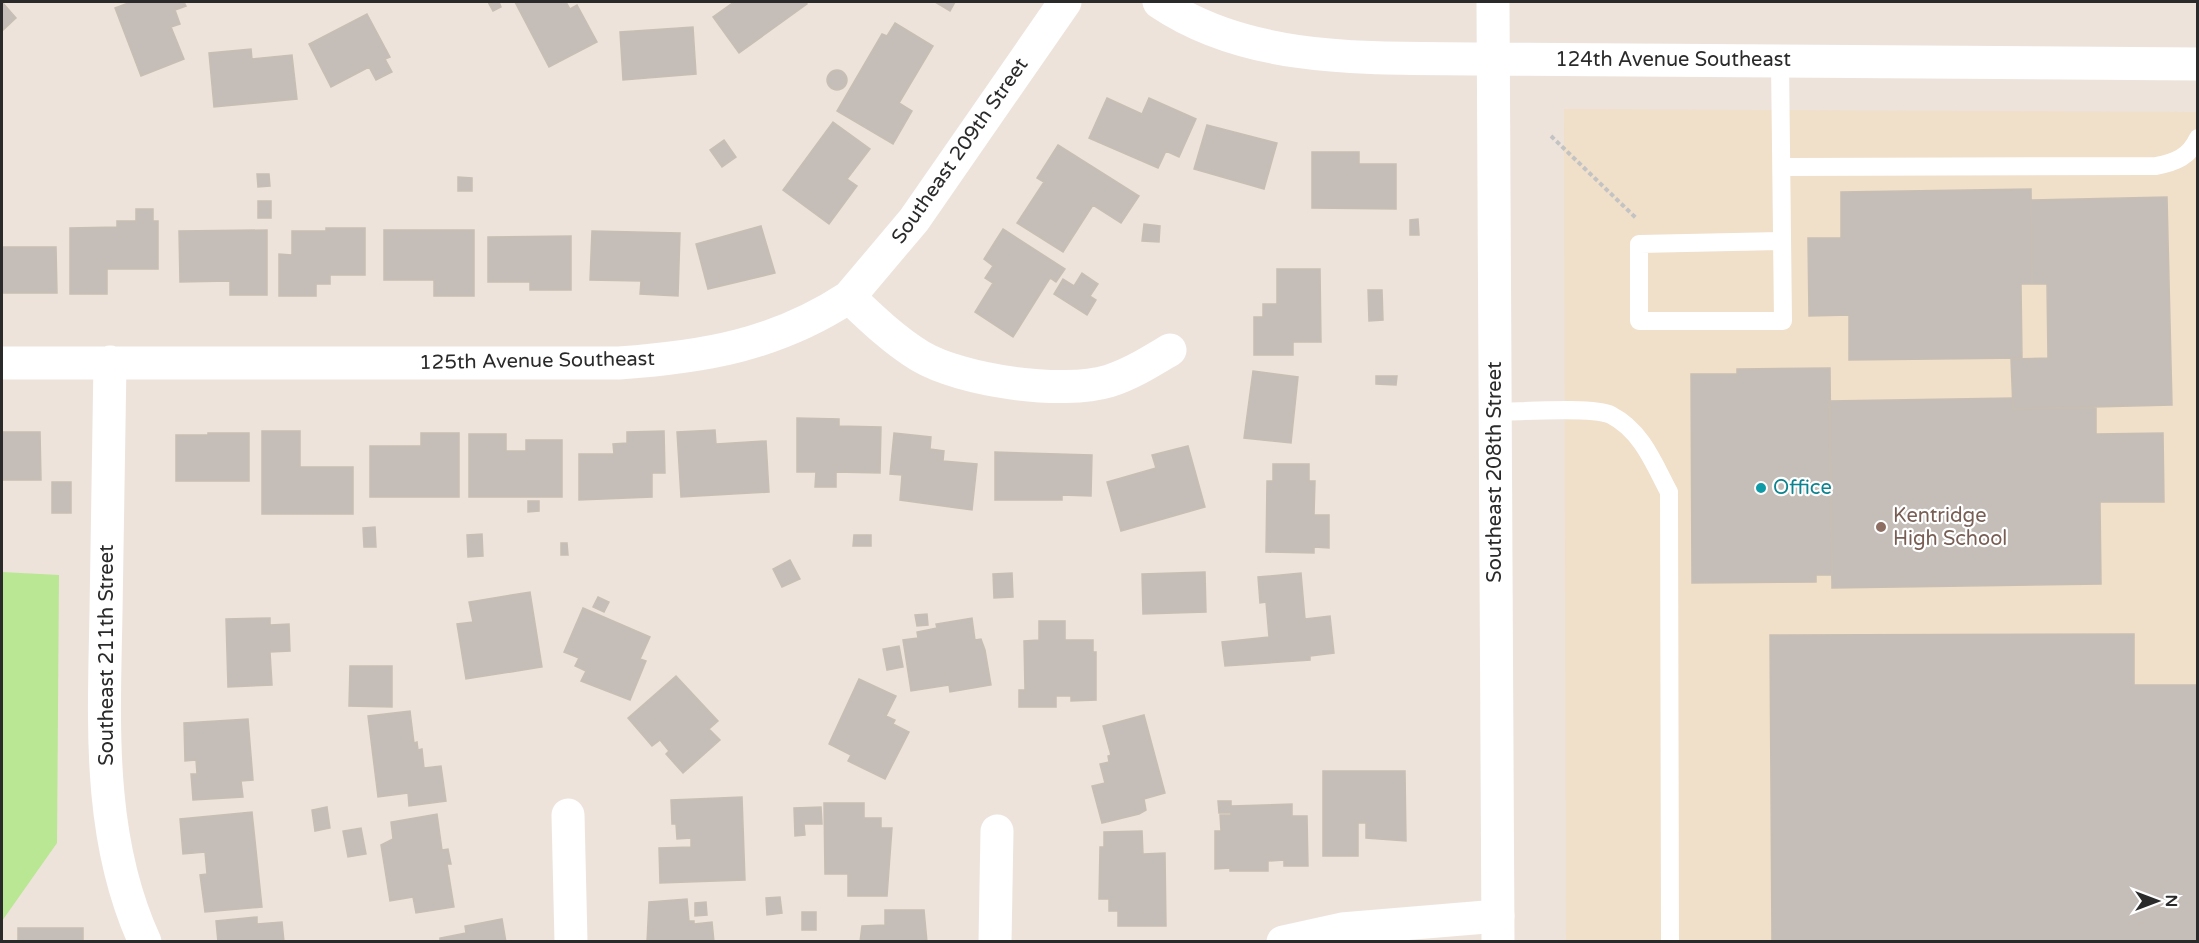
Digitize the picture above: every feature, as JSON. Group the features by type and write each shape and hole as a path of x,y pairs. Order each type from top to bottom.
{"street":[{"name":"Southeast 209th Street","path":"849,297 914,220 1065,2"},
{"name":"124th Avenue Southeast","path":"1159,2 1237,39 1270,46 1359,57 2198,64"},
{"name":"Southeast 208th Street","path":"1493,2 1498,929"},
{"path":"849,297 885,331 921,357 954,371 987,380 1068,386 1106,382 1134,371 1170,350"},
{"name":"125th Avenue Southeast","path":"2,363 584,364 656,360 704,354 769,338 823,315 849,297"},
{"name":"Southeast 211th Street","path":"110,362 104,750 114,846 136,921 145,942"},
{"path":"568,815 571,942"},
{"path":"995,942 997,831"},
{"path":"1283,942 1342,929 1498,929"}],"lane":[{"path":"1780,61 1783,321 1639,321 1639,244 1782,241"},
{"path":"1782,167 2156,166 2178,161 2193,147 2198,138"},
{"path":"1495,412 1590,411 1610,414 1634,433 1646,448 1669,492 1670,942"}],"path":[{"path":"1551,136 1662,244"}],"shaded area":[{"name":"Kentridge High School","path":"1564,109 2197,112 2197,941 1566,941"}],"green space":[{"path":"2,572 59,575 57,843 2,921"}],"building":[{"path":"2,2 16,18 2,31"},
{"path":"131,2 184,2 186,6 175,10 180,24 171,27 184,59 141,76 115,8"},
{"path":"488,2 499,2 501,7 493,11"},
{"path":"515,2 566,2 570,9 577,5 597,42 549,67"},
{"path":"734,2 805,2 807,4 739,53 713,17"},
{"path":"935,2 955,2 950,11"},
{"path":"367,14 390,57 385,59 392,72 376,80 369,67 331,87 309,44"},
{"path":"895,23 933,46 899,103 912,111 893,144 837,111 882,34 887,36"},
{"path":"693,27 696,74 623,80 620,32"},
{"path":"251,49 252,59 292,55 297,99 214,107 209,53"},
{"path":"833,70 841,70 847,76 847,84 841,90 833,90 827,84 827,76"},
{"path":"1107,98 1142,114 1149,98 1196,119 1179,157 1166,151 1158,168 1089,138"},
{"path":"833,122 870,149 847,179 857,186 829,224 783,190"},
{"path":"1207,125 1277,143 1264,189 1194,169"},
{"path":"724,140 736,157 722,167 710,150"},
{"path":"1058,145 1139,196 1121,223 1093,205 1063,252 1017,223 1044,182 1037,178"},
{"path":"1312,152 1359,152 1359,164 1396,164 1396,209 1312,208"},
{"path":"257,174 269,174 270,186 258,187"},
{"path":"458,177 472,178 472,191 458,191"},
{"path":"2031,189 2032,284 2021,284 2022,358 1849,360 1849,315 1809,316 1808,238 1841,238 1841,192"},
{"path":"2167,197 2172,405 2013,409 2011,359 2048,358 2047,284 2032,284 2031,200"},
{"path":"258,201 271,201 271,218 258,218"},
{"path":"136,209 153,209 153,221 158,221 158,269 107,269 107,294 70,294 70,228 117,227 117,221 136,221"},
{"path":"1418,219 1419,235 1410,235 1410,220"},
{"path":"1144,224 1160,226 1159,242 1142,241"},
{"path":"761,226 775,273 708,289 696,244"},
{"path":"326,228 365,228 365,275 330,275 330,284 316,284 316,296 279,296 279,254 292,255 292,231 326,231"},
{"path":"1003,229 1065,269 1056,282 1050,278 1013,337 975,312 993,283 985,278 993,266 984,259"},
{"path":"267,230 267,295 230,295 230,281 180,282 179,231"},
{"path":"384,230 474,230 474,296 434,296 434,280 384,280"},
{"path":"592,231 680,233 678,296 640,294 641,281 590,280"},
{"path":"571,236 571,290 530,290 530,282 488,282 488,237"},
{"path":"2,247 56,247 57,293 2,293"},
{"path":"1277,269 1320,269 1321,342 1293,342 1293,355 1254,355 1254,317 1263,317 1263,304 1277,304"},
{"path":"1082,273 1098,284 1090,296 1096,300 1087,315 1054,294 1063,279 1074,286"},
{"path":"1368,290 1382,290 1383,320 1369,321"},
{"name":"Office","path":"1830,368 1832,575 1816,575 1816,582 1692,583 1691,374 1737,374 1737,369"},
{"path":"1253,371 1298,377 1291,443 1244,438"},
{"path":"1376,376 1397,376 1396,385 1376,384"},
{"path":"2013,398 2013,409 2096,408 2096,434 2163,433 2164,502 2100,502 2101,584 1832,588 1829,401"},
{"path":"797,418 839,419 839,426 881,427 880,473 836,472 836,487 815,487 816,472 797,472"},
{"path":"715,430 716,444 766,441 769,492 681,497 677,432"},
{"path":"262,431 300,431 300,467 353,467 353,514 262,514"},
{"path":"664,431 665,473 652,473 652,497 579,500 579,454 614,454 613,444 627,443 627,432"},
{"path":"2,432 40,432 41,480 2,480"},
{"path":"208,433 249,433 249,481 176,481 176,435 208,435"},
{"path":"421,433 459,433 459,497 370,497 370,446 421,446"},
{"path":"894,433 931,437 930,449 944,451 943,461 977,464 972,510 900,500 902,475 890,474"},
{"path":"469,434 506,434 506,451 526,451 526,440 562,440 562,497 469,497"},
{"path":"1188,446 1205,507 1121,531 1107,482 1156,468 1152,455"},
{"path":"995,452 1092,455 1091,496 1062,495 1062,500 995,500"},
{"path":"1273,464 1309,464 1309,481 1315,481 1314,515 1329,515 1329,548 1314,547 1314,553 1266,552 1267,481 1273,481"},
{"path":"52,482 71,482 71,513 52,513"},
{"path":"528,501 539,501 539,511 528,512"},
{"path":"375,527 376,547 364,547 363,528"},
{"path":"482,534 483,556 468,557 467,535"},
{"path":"854,535 871,535 871,546 853,546"},
{"path":"561,543 567,543 568,555 561,555"},
{"path":"790,560 800,579 782,587 773,569"},
{"path":"1205,572 1206,612 1143,614 1142,574"},
{"path":"1012,573 1013,597 994,598 993,574"},
{"path":"1301,573 1305,619 1330,616 1334,653 1310,656 1310,660 1225,666 1222,642 1269,637 1266,602 1260,603 1258,577"},
{"path":"530,592 542,667 466,679 457,624 473,622 469,602"},
{"path":"598,597 609,602 604,612 593,607"},
{"path":"583,608 650,637 640,659 646,661 630,700 581,681 586,671 575,666 579,658 564,652"},
{"path":"927,614 928,625 917,626 915,615"},
{"path":"270,618 270,625 289,624 290,651 270,652 272,685 228,687 226,619"},
{"path":"972,618 975,640 981,639 985,650 991,685 950,692 949,685 911,691 903,640 918,638 917,632 937,628 936,624"},
{"path":"1039,621 1065,621 1065,640 1093,640 1093,652 1096,652 1096,700 1071,701 1071,696 1056,696 1056,707 1019,707 1019,690 1025,690 1024,641 1039,640"},
{"path":"2134,634 2134,685 2198,685 2198,942 1772,942 1770,635"},
{"path":"899,646 903,667 887,670 883,649"},
{"path":"350,666 392,666 392,707 349,706"},
{"path":"676,676 718,721 709,729 720,740 683,773 666,754 669,751 660,740 652,746 628,718"},
{"path":"859,679 896,696 886,716 895,720 893,724 909,732 885,779 848,761 851,755 829,744"},
{"path":"410,711 414,743 417,742 418,750 422,749 424,768 441,766 446,801 409,806 408,793 378,797 368,716"},
{"path":"1144,715 1165,793 1144,799 1146,810 1139,814 1102,823 1092,786 1105,783 1100,764 1109,762 1108,756 1111,755 1103,726"},
{"path":"248,719 253,780 241,781 243,797 193,800 191,774 197,774 196,760 185,761 184,723"},
{"path":"1323,771 1405,771 1406,841 1366,838 1366,823 1358,823 1358,856 1323,856"},
{"path":"742,797 745,880 660,883 659,848 691,847 691,838 677,839 676,824 672,824 671,800"},
{"path":"1218,801 1231,801 1231,806 1292,804 1292,816 1307,816 1308,866 1284,866 1284,860 1268,861 1268,871 1215,869 1215,831 1221,831 1220,815 1231,815 1231,813 1219,813"},
{"path":"824,803 864,803 864,818 881,818 881,828 892,828 887,896 848,896 848,874 825,874"},
{"path":"327,807 330,828 315,831 312,810"},
{"path":"821,807 822,824 804,824 805,835 795,836 794,808"},
{"path":"252,812 262,907 205,912 200,875 207,874 205,852 183,854 180,819"},
{"path":"437,814 442,850 448,849 451,864 447,864 454,907 416,913 413,897 390,901 381,845 393,839 391,822"},
{"path":"361,828 366,854 348,857 343,831"},
{"path":"1142,831 1143,854 1165,853 1166,926 1118,926 1118,911 1109,911 1109,899 1099,899 1100,847 1104,847 1104,832"},
{"path":"780,897 782,913 767,915 766,898"},
{"path":"687,899 689,921 694,921 694,924 712,922 714,942 647,942 649,902"},
{"path":"706,902 707,915 695,916 695,903"},
{"path":"885,910 924,910 927,942 860,942 862,926 885,925"},
{"path":"802,912 816,912 816,930 802,930"},
{"path":"257,917 257,924 282,922 284,942 218,942 216,921"},
{"path":"502,919 506,942 440,942 440,938 466,933 465,926"},
{"path":"18,928 83,928 83,942 18,942"}],"place":[{"name":"Office","path":"1761,488"},
{"name":"Kentridge High School","path":"1881,527"}]}
